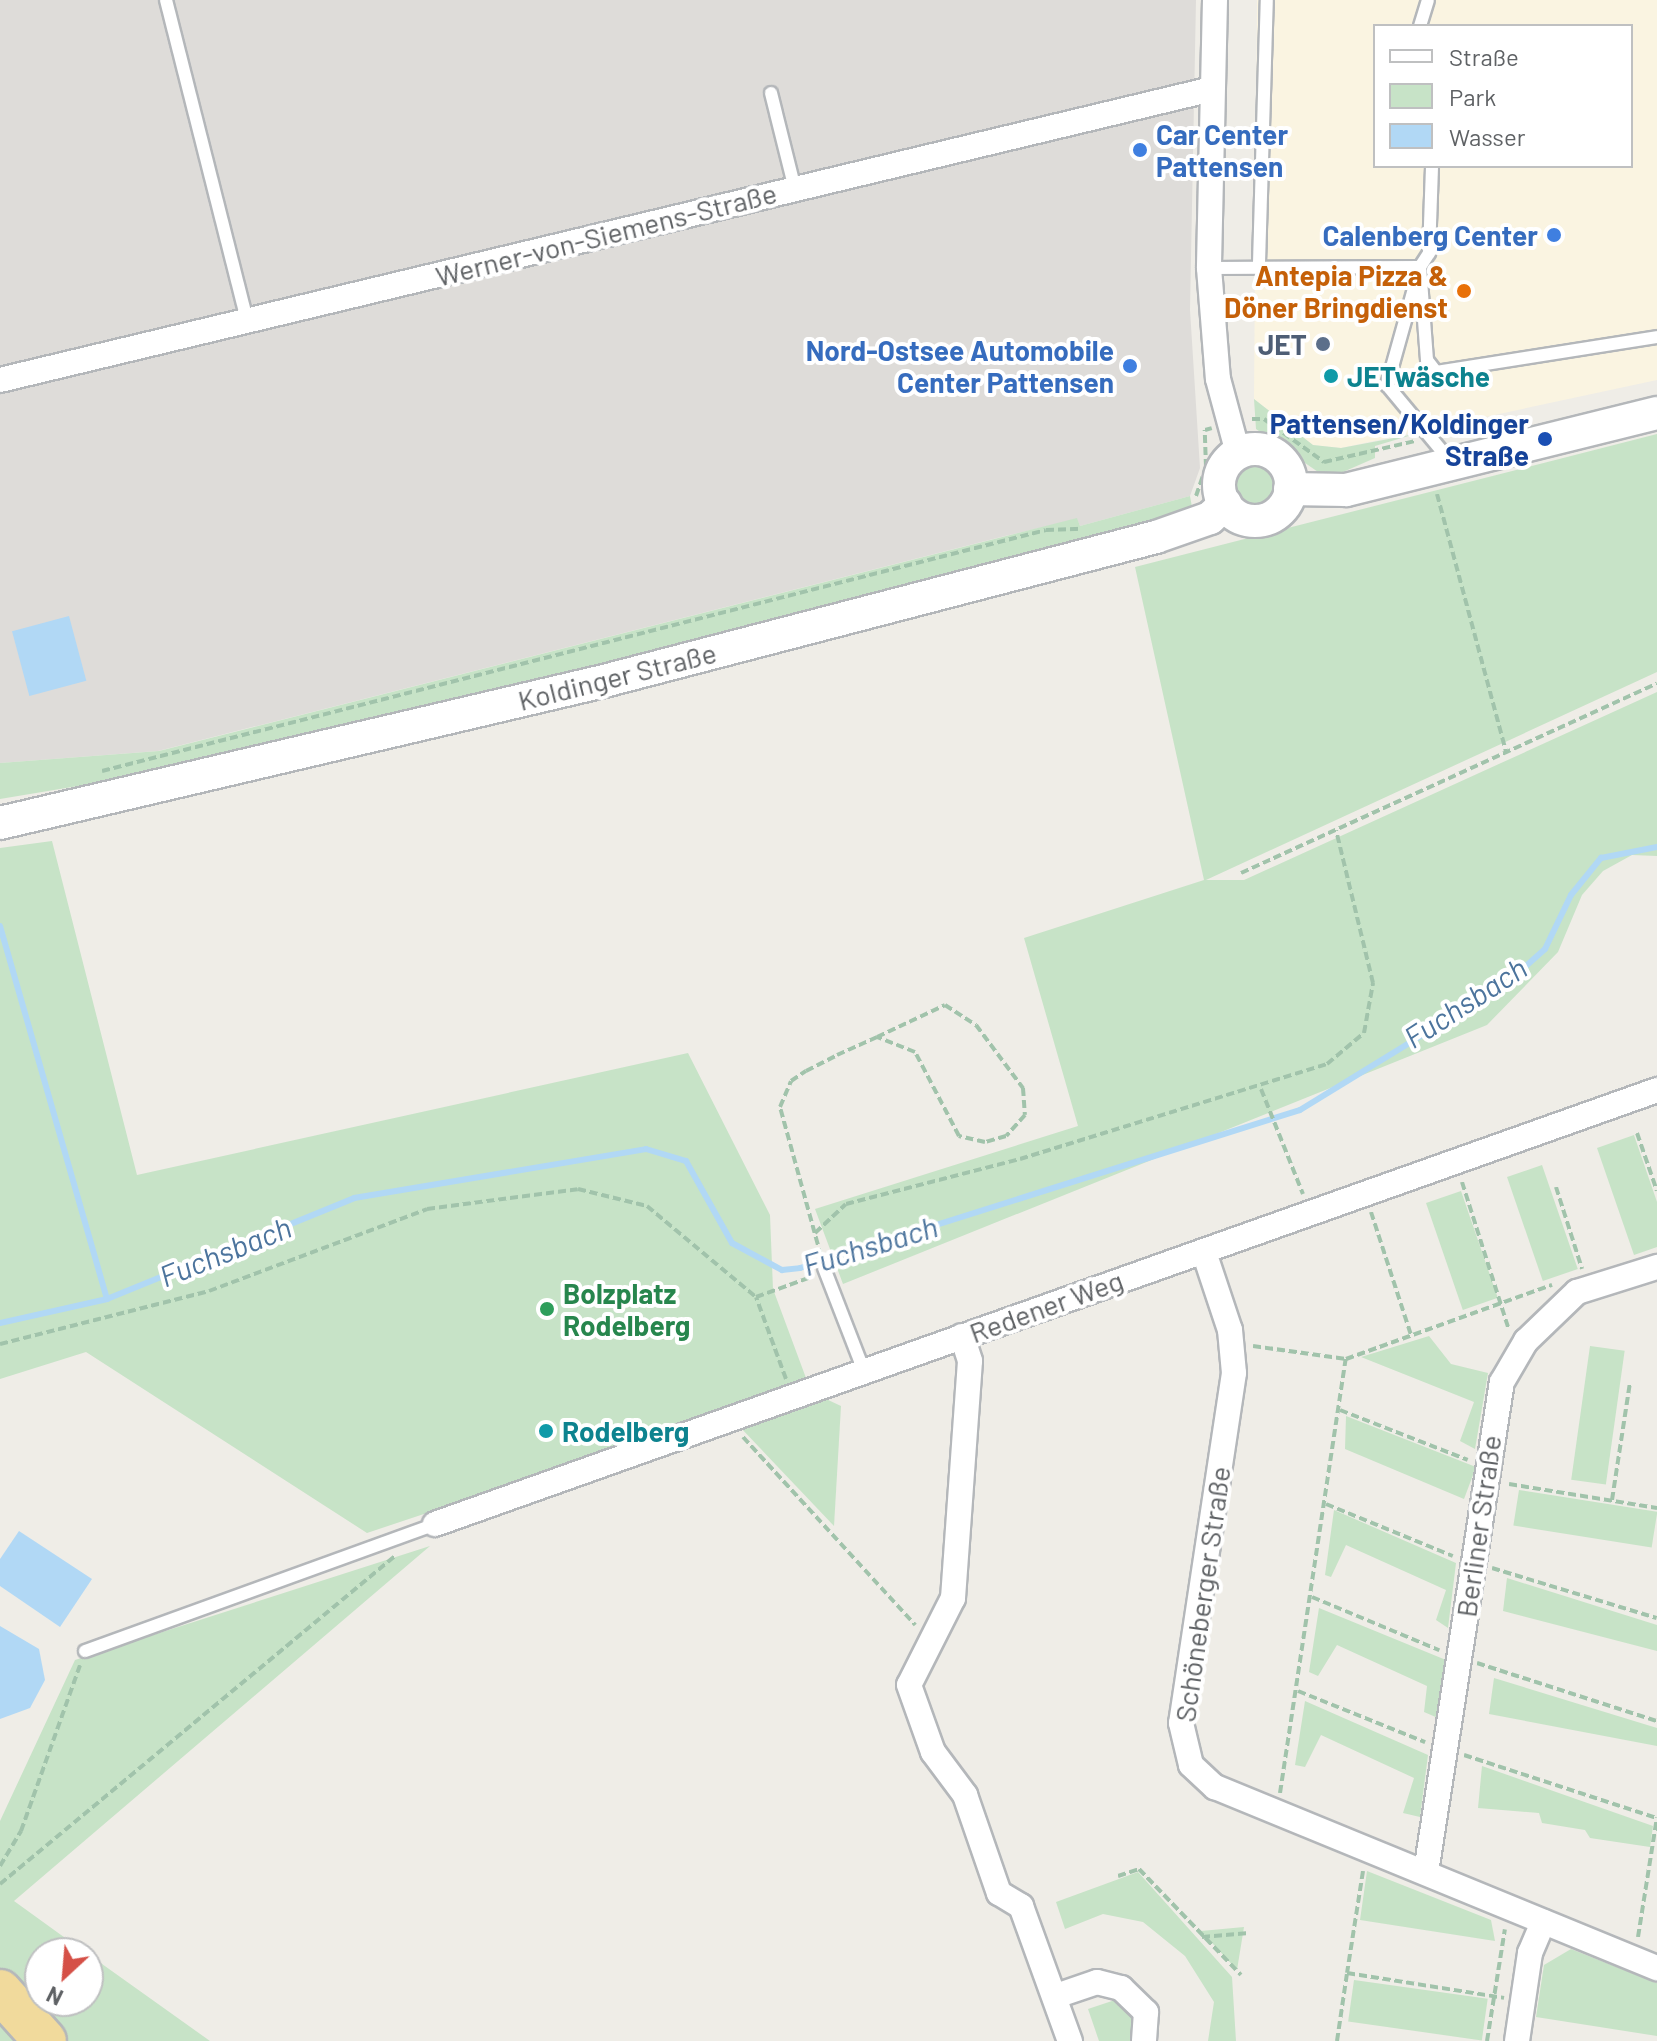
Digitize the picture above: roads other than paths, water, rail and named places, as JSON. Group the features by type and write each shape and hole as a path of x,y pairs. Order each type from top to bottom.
{"highway":[{"path":"0,1991 45,2041"}],"street":[{"path":"1215,0 1209,268 1233,439 1220,476 1225,504 1242,518 1263,519 1281,508 1290,489 1275,455 1233,439"},
{"name":"Werner-von-Siemens-Straße","path":"0,380 1212,89"},
{"path":"1290,489 1346,490 1444,476 1657,413"},
{"name":"Koldinger Straße","path":"0,823 604,681 1185,529 1225,504"},
{"name":"Redener Weg","path":"435,1524 1657,1090"},
{"name":"Schöneberger Straße","path":"1204,1252 1233,1343 1181,1723 1191,1765 1215,1787 1646,1964"},
{"name":"Berliner Straße","path":"1426,1872 1471,1564 1502,1382 1526,1341 1582,1289 1657,1267"},
{"path":"962,1336 970,1361 953,1598 933,1645 909,1685 933,1752 965,1795 999,1893 1021,1906 1070,2041"},
{"path":"1517,2041 1522,2001 1543,1922"},
{"path":"1056,1996 1097,1982 1121,1988 1146,2012 1144,2041"}],"lane":[{"path":"166,0 247,321"},
{"path":"1259,263 1267,0"},
{"path":"1421,24 1428,0"},
{"path":"771,93 795,189"},
{"path":"1432,168 1429,253 1420,267 1387,385 1429,437 1444,476"},
{"path":"1209,268 1259,263 1420,267"},
{"path":"1420,267 1427,360 1436,372 1657,337"},
{"path":"825,1270 864,1371"},
{"path":"85,1651 435,1524"}],"water":[{"path":"69,616 86,681 29,696 12,631"},
{"path":"19,1531 92,1579 60,1627 0,1586 0,1559"},
{"path":"0,1626 39,1649 45,1680 30,1708 0,1719"}],"waterway":[{"name":"Fuchsbach","path":"0,1323 107,1299 354,1198 646,1149 686,1161 732,1243 782,1270 800,1268 1300,1110 1507,983 1545,949 1571,895 1601,858 1657,847"},
{"path":"0,926 107,1299"}],"place":[{"name":"Car Center Pattensen","path":"1140,150"},
{"name":"Calenberg Center","path":"1554,235"},
{"name":"Antepia Pizza & Döner Bringdienst","path":"1464,291"},
{"name":"JET","path":"1323,344"},
{"name":"Nord-Ostsee Automobile Center Pattensen","path":"1130,366"},
{"name":"JETwäsche","path":"1331,376"},
{"name":"Pattensen/Koldinger Straße","path":"1545,439"},
{"name":"Bolzplatz Rodelberg","path":"547,1309"},
{"name":"Rodelberg","path":"546,1431"}]}
